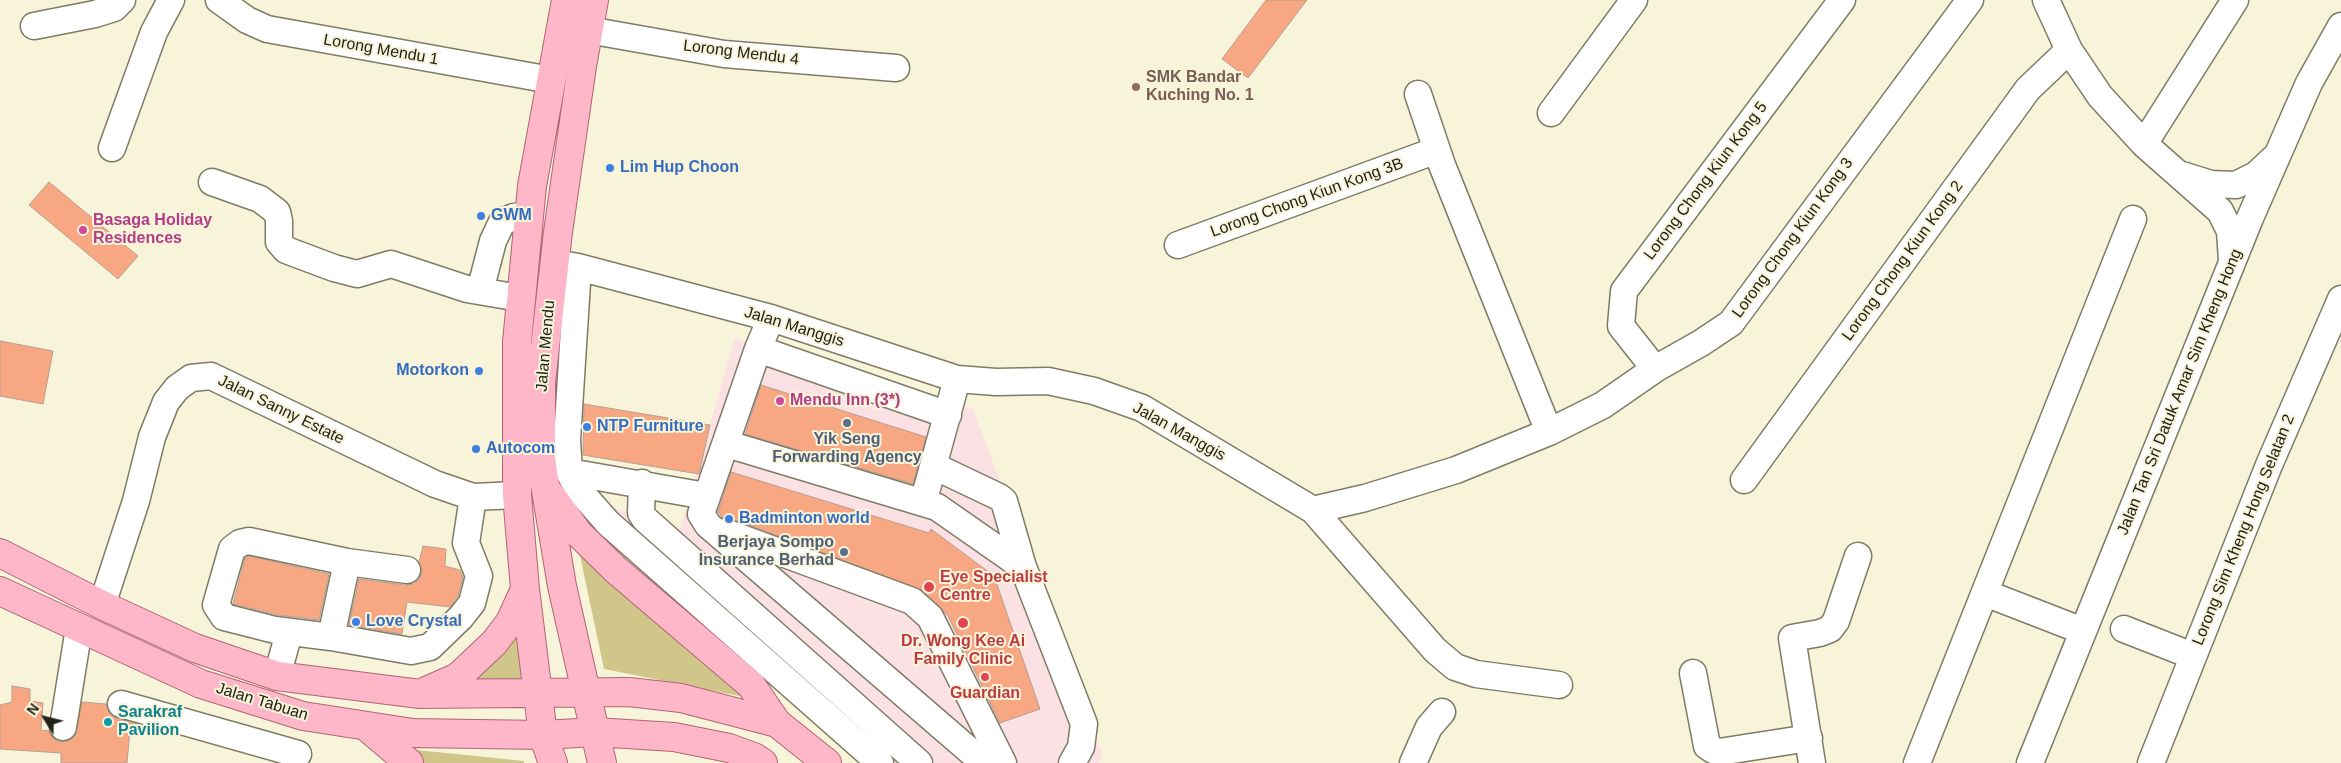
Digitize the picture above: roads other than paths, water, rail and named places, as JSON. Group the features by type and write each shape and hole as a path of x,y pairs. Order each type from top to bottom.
{"main road":[{"name":"Jalan Mendu","path":"552,763 543,734 537,694 517,495 517,342 529,215 566,0"},
{"name":"Jalan Mendu","path":"594,0 588,30 566,265 541,383 542,461 546,489 562,586 584,691 602,763"},
{"path":"546,489 578,533 616,570 751,686 777,723 827,763"},
{"name":"Jalan Tabuan","path":"0,553 102,605 195,648 277,676 420,694 628,692 681,698 777,723"},
{"path":"420,694 458,676 494,643 510,622 525,589"},
{"name":"Jalan Tabuan","path":"0,591 201,684 303,716 368,728 412,733 543,734 595,732 674,737 729,748 754,757 763,763"},
{"path":"368,728 409,763"}],"street":[{"path":"34,26 95,14 114,8 122,0"},
{"path":"112,148 154,32 171,0"},
{"name":"Lorong Mendu 1","path":"218,0 247,20 267,29 551,80"},
{"path":"1551,113 1634,0"},
{"name":"Lorong Chong Kiun Kong 5","path":"1655,368 1621,326 1624,291 1842,0"},
{"name":"Lorong Chong Kiun Kong 3","path":"1313,510 1365,498 1447,472 1550,432 1602,405 1655,368 1701,343 1731,323 1970,0"},
{"path":"2046,0 2069,50 2100,96 2144,144 2220,211 2230,231 2232,265"},
{"path":"2144,144 2235,0"},
{"name":"Lorong Mendu 4","path":"588,30 724,54 896,68"},
{"name":"Jalan Tan Sri Datuk Amar Sim Kheng Hong","path":"2030,763 2276,155 2309,83 2339,33"},
{"name":"Lorong Chong Kiun Kong 2","path":"1744,480 2028,89 2069,50"},
{"path":"1418,94 1437,150 1550,432"},
{"name":"Lorong Chong Kiun Kong 3B","path":"1178,245 1437,150"},
{"path":"2174,172 2212,184 2236,185 2256,175 2276,155"},
{"path":"212,182 260,199 276,212 279,221 279,242 286,250 334,268 358,274 391,264 467,289 520,298"},
{"path":"480,292 493,241 502,222 514,217 529,215"},
{"path":"1917,763 2133,219"},
{"path":"566,265 566,440 569,472 578,489 608,523 880,763"},
{"name":"Jalan Manggis","path":"566,265 771,318 957,379 996,382 1048,381 1094,391 1142,408 1313,510 1435,650 1455,668 1476,674 1559,685"},
{"name":"Lorong Sim Kheng Hong Selatan 2","path":"2151,763 2269,466 2341,299"},
{"path":"771,318 701,514 708,525 984,763"},
{"path":"758,350 948,415"},
{"name":"Jalan Sanny Estate","path":"102,605 136,501 152,437 166,402 177,388 191,378 212,376 436,484 473,497 517,495"},
{"path":"923,503 957,379"},
{"path":"727,444 937,507 1023,567"},
{"path":"934,466 999,497 1004,502 1023,567 1084,724 1081,747 1072,763"},
{"path":"569,472 642,483 706,496"},
{"path":"642,483 641,513 645,519 919,763"},
{"path":"406,570 347,562 249,541 240,543 232,549 216,605 224,617 289,633 330,637 411,651 430,647 462,618 472,603 479,576 466,543 473,497"},
{"path":"708,525 912,601 930,617 1003,763"},
{"path":"1812,763 1792,638 1820,633 1830,629 1836,621 1858,556"},
{"path":"330,637 347,562"},
{"path":"1985,593 2083,631"},
{"path":"63,727 79,628"},
{"path":"2124,629 2193,656"},
{"path":"277,676 289,633"},
{"path":"1693,673 1707,746 1713,750 1719,752 1809,738"},
{"path":"122,704 298,759 303,716"},
{"path":"1413,763 1429,727 1442,712"}],"place":[{"name":"SMK Bandar Kuching No. 1","path":"1136,87"},
{"name":"Lim Hup Choon","path":"610,168"},
{"name":"GWM","path":"481,216"},
{"name":"Basaga Holiday Residences","path":"83,230"},
{"name":"Motorkon","path":"479,371"},
{"name":"Mendu Inn (3*)","path":"780,401"},
{"name":"Yik Seng Forwarding Agency","path":"847,423"},
{"name":"NTP Furniture","path":"587,427"},
{"name":"Autocom","path":"476,449"},
{"name":"Badminton world","path":"729,519"},
{"name":"Berjaya Sompo Insurance Berhad","path":"844,552"},
{"name":"Eye Specialist Centre","path":"929,587"},
{"name":"Love Crystal","path":"356,622"},
{"name":"Dr. Wong Kee Ai Family Clinic","path":"963,623"},
{"name":"Guardian","path":"985,677"},
{"name":"Sarakraf Pavilion","path":"108,722"}]}
